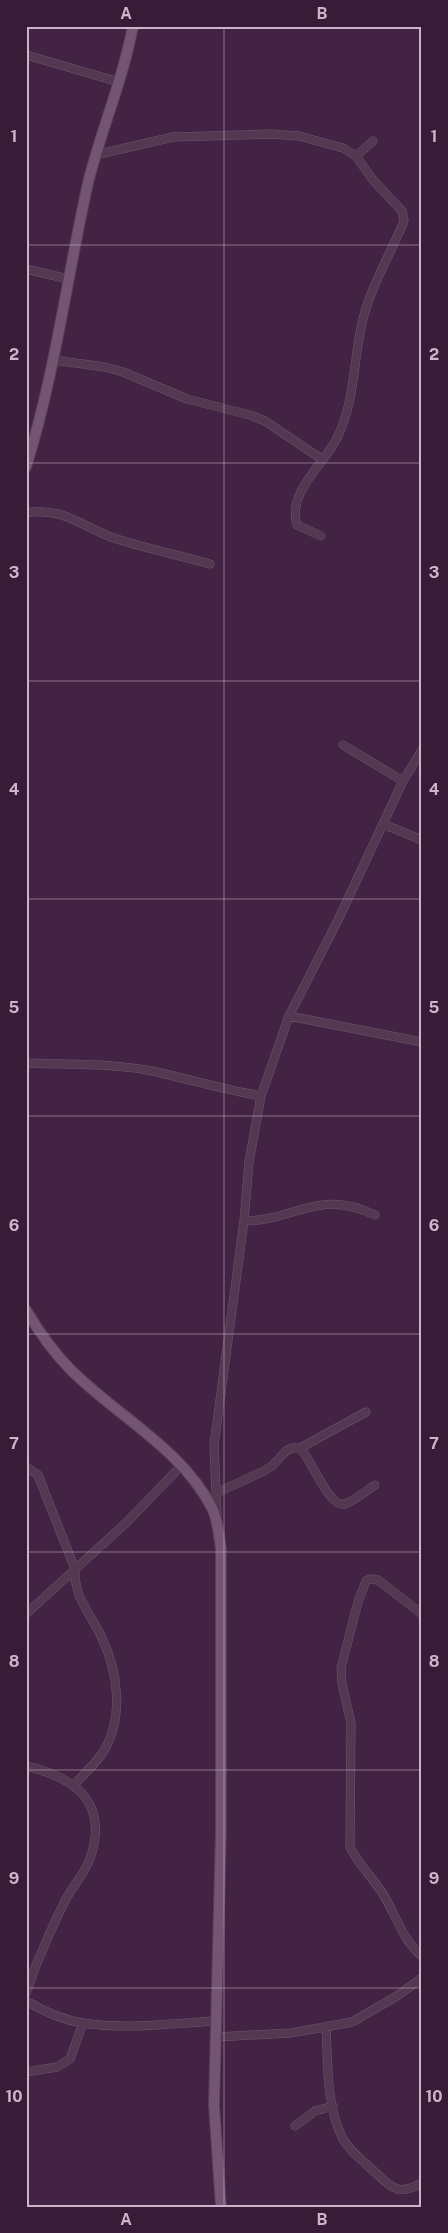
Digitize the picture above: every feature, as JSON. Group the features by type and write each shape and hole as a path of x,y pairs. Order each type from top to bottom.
{"main road":[{"path":"26,467 41,419 68,279 95,155 119,82 133,26"},
{"path":"26,1310 42,1338 72,1371 181,1466 204,1495 213,1510 217,1524 221,1549 221,1583 218,2021 216,2037 215,2129 221,2207"}],"street":[{"path":"26,55 119,82"},
{"path":"95,155 172,137 270,134 299,136 343,148 356,156 405,216 370,297 362,322 357,347 355,377 346,417 337,439 306,483 297,501 295,516 297,525 321,536"},
{"path":"356,156 373,141"},
{"path":"26,269 68,279"},
{"path":"53,360 104,367 123,372 194,402 257,418 265,421 323,460"},
{"path":"26,513 46,512 62,515 82,522 114,538 210,564"},
{"path":"343,745 403,781"},
{"path":"217,1524 214,1445 244,1221 249,1162 261,1096 289,1016 338,920 403,781 422,750"},
{"path":"383,824 422,840"},
{"path":"289,1016 422,1042"},
{"path":"26,1063 124,1067 152,1071 230,1091 261,1096"},
{"path":"244,1221 261,1220 326,1203 340,1203 375,1215"},
{"path":"216,1493 262,1472 272,1466 286,1451 292,1448 300,1448 366,1412"},
{"path":"300,1448 306,1453 334,1502 338,1504 345,1504 375,1485"},
{"path":"26,1614 127,1522 181,1466"},
{"path":"26,1468 38,1475 75,1569 74,1584 78,1596 101,1636 110,1659 116,1684 117,1711 112,1729 102,1753 74,1785"},
{"path":"422,1614 378,1580 370,1579 366,1582 349,1635 341,1675 351,1723 351,1793 348,1838 350,1847 354,1856 383,1894 404,1934 422,1956"},
{"path":"26,1766 52,1773 74,1785 84,1795 95,1813 96,1828 90,1861 67,1896 34,1970 26,1993"},
{"path":"216,2037 276,2034 326,2028 352,2022 397,1996 422,1978"},
{"path":"26,2001 62,2017 83,2023 135,2025 218,2021"},
{"path":"26,2072 57,2067 70,2059 83,2023"},
{"path":"326,2028 333,2106 342,2138 391,2187 401,2191 422,2183"},
{"path":"295,2126 315,2111 333,2106"}]}
